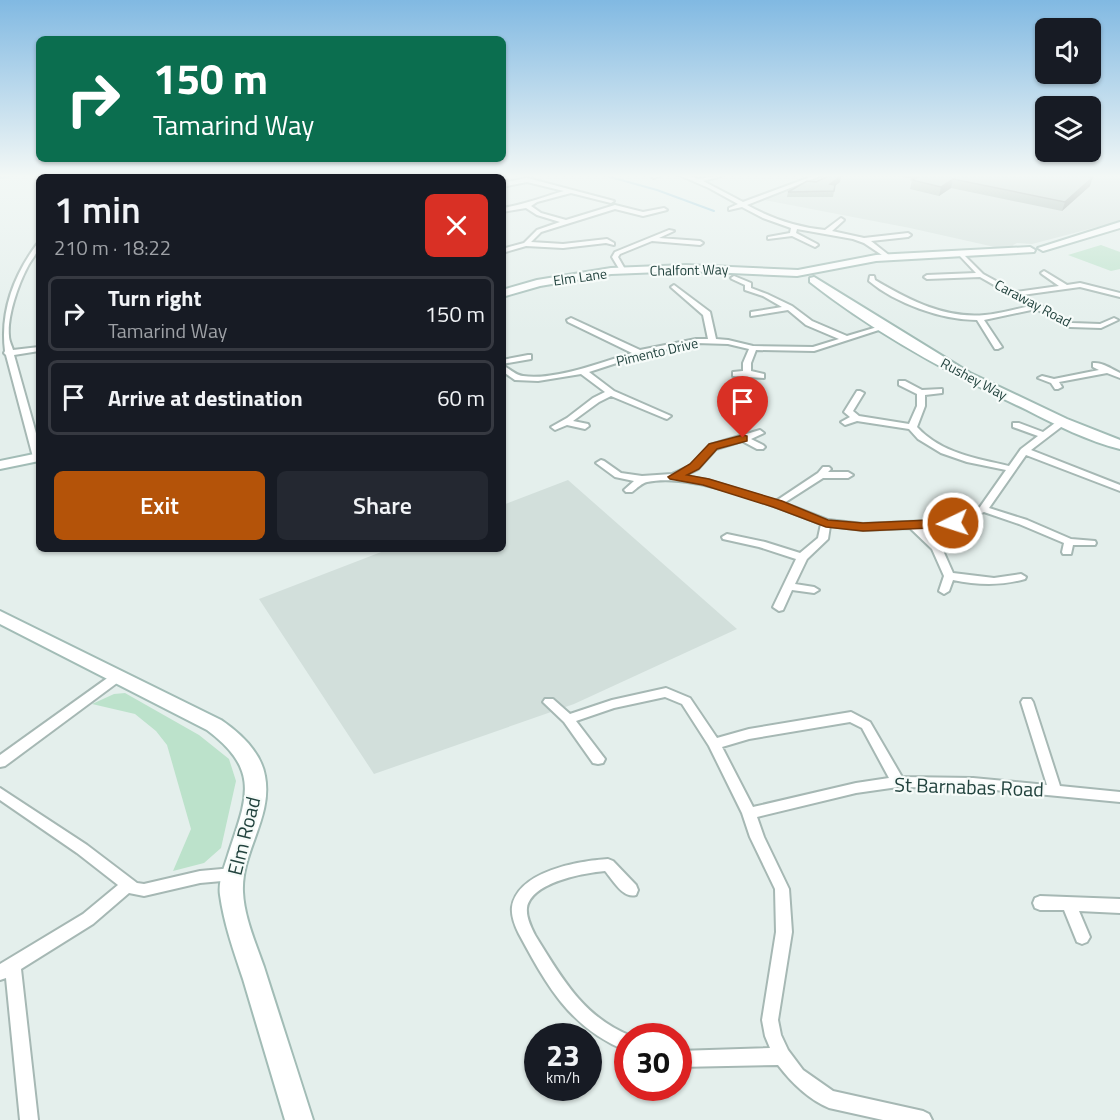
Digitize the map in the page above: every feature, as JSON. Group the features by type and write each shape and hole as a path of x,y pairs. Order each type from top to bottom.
{"street":[{"path":"526,243 539,231 550,227"},
{"path":"787,227 815,245"},
{"path":"828,231 832,227"},
{"path":"804,277 863,259 1006,253 1112,227"},
{"name":"Elm Lane","path":"506,293 586,273 623,271 615,257 617,253 668,232 656,230"},
{"path":"770,238 794,231 828,231 865,240 878,246 888,257"},
{"path":"865,240 908,235"},
{"path":"652,239 700,243"},
{"path":"506,250 526,243 563,246 610,241"},
{"path":"36,250 20,274 4,306 5,336 36,450"},
{"name":"Caraway Road","path":"962,255 981,275 1070,326 1101,326 1114,320"},
{"name":"Chalfont Way","path":"623,271 727,269 804,277"},
{"path":"1044,273 1064,286"},
{"path":"927,278 945,281 981,275"},
{"name":"Rushey Way","path":"804,277 965,376 1062,422 1120,445"},
{"path":"734,278 749,284 747,289"},
{"path":"861,279 872,279 934,312 979,318 1036,307"},
{"path":"1013,294 1064,286 1090,286 1118,297"},
{"path":"674,287 707,314 712,341"},
{"path":"736,291 747,289 765,295 789,308 809,323 844,338"},
{"path":"754,314 789,308"},
{"path":"979,318 998,347"},
{"path":"571,320 639,354"},
{"name":"Pimento Drive","path":"506,370 518,378 538,379 583,371 674,345 712,341 753,348 814,349 884,327"},
{"path":"9,353 36,348"},
{"path":"747,372 747,363 753,348"},
{"path":"506,361 528,357"},
{"path":"1096,365 1120,376"},
{"path":"1042,378 1056,384 1109,370"},
{"path":"583,371 611,393 667,416"},
{"path":"736,374 747,372 761,376"},
{"path":"902,383 921,393 939,391"},
{"path":"568,423 582,408 601,395 611,393"},
{"path":"860,393 848,412 856,418 912,427 921,440 940,451 1011,469"},
{"path":"912,427 921,406 921,393"},
{"path":"845,422 856,418"},
{"path":"601,463 618,475 642,479 674,477 704,482 777,504 826,523 863,527 953,523 983,509 1024,451 1062,422"},
{"path":"555,427 568,423 585,426"},
{"path":"1016,425 1043,435"},
{"path":"674,477 694,467 713,447 760,433"},
{"path":"743,438 760,447"},
{"path":"1024,451 1120,488"},
{"path":"0,465 36,457"},
{"path":"777,504 823,472 848,475"},
{"path":"628,490 642,479"},
{"path":"983,509 1023,522 1068,547 1091,543"},
{"path":"779,607 801,557 824,539 826,523"},
{"path":"914,526 937,548 949,576 944,591"},
{"path":"727,537 761,544 801,557"},
{"path":"736,548 746,542"},
{"path":"949,576 969,581 1011,580 1021,577"},
{"path":"788,586 814,591"},
{"name":"Elm Road","path":"0,617 214,725 229,736 248,758 255,776 255,804 233,874 231,893 240,931 299,1120"},
{"path":"0,762 117,677"},
{"path":"568,719 612,704 666,692 686,701 714,744 749,813 757,837 782,889 784,932 770,1020 773,1035 782,1056 797,1076 829,1099 923,1120"},
{"path":"549,702 568,719 598,759"},
{"path":"1027,702 1055,790"},
{"path":"714,744 749,734 851,717 866,725 898,782"},
{"name":"St Barnabas Road","path":"749,813 856,788 898,782 973,783 1120,797"},
{"path":"0,793 82,849 127,886 144,890 200,877 233,874"},
{"path":"614,1038 572,1005 522,926 520,905 530,890 556,875 587,866 608,865 631,890"},
{"path":"29,1120 6,970 88,919 127,886"},
{"path":"1040,903 1120,906"},
{"path":"1069,904 1082,937"},
{"path":"692,1059 782,1056"}],"shaded area":[{"path":"906,227 1096,227 1032,244 1017,243 1013,245 1015,249 1008,250"},
{"path":"568,480 737,629 574,704 374,774 259,599 381,552 506,552 506,504"}],"green space":[{"path":"1101,245 1120,252 1120,269 1111,271 1068,255"},
{"path":"125,693 199,735 229,759 236,781 221,848 204,863 173,871 191,829 167,745 156,731 135,714 92,704 114,694"}],"route":[{"path":"743,438 713,447 694,467 674,477 704,482 777,504 826,523 863,527 953,523"}]}
